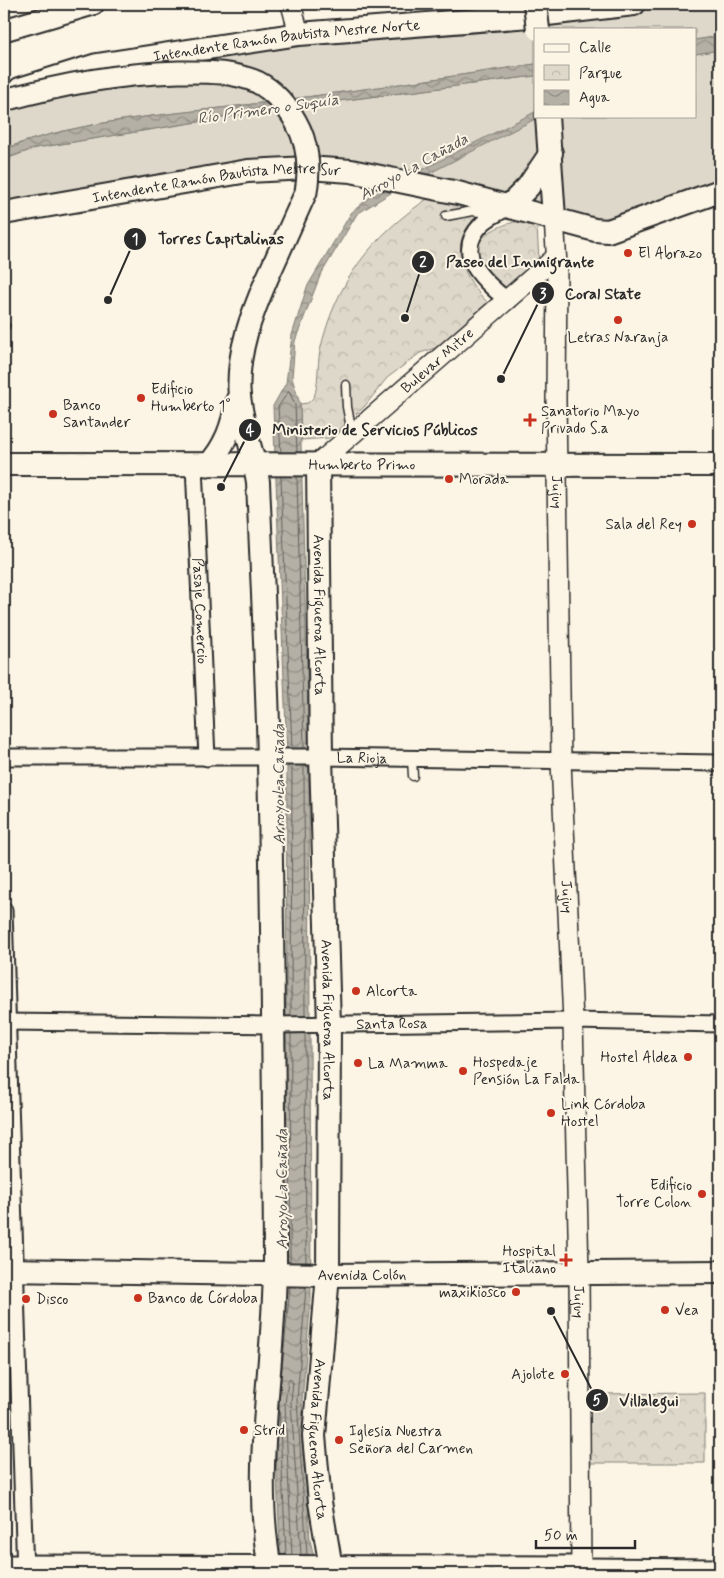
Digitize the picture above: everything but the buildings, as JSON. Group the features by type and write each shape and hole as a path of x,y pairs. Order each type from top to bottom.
{"main road":[{"path":"4,30 93,4"},
{"path":"535,4 538,28"},
{"name":"Intendente Ramón Bautista Mestre Norte","path":"4,95 50,78 97,65 299,34 634,4"},
{"path":"4,100 73,82 165,73 213,72 232,74 258,82 291,113 301,131 306,150 309,178 306,192 266,281 244,336 239,390 228,437 220,450 201,465"},
{"path":"547,118 554,218"},
{"path":"502,210 528,187 551,153"},
{"name":"Intendente Ramón Bautista Mestre Sur","path":"4,213 248,171 307,168 352,171 458,193 502,210"},
{"path":"502,210 554,218 595,230 608,230 714,195"},
{"path":"239,390 258,482 269,759 276,1274 263,1439 270,1569"},
{"name":"Humberto Primo","path":"4,464 720,465"},
{"name":"Avenida Figueroa Alcorta","path":"318,464 321,757 329,1025 328,1275 314,1436 331,1569"},
{"name":"Avenida Colón","path":"10,1270 328,1275 720,1272"}],"street":[{"path":"291,4 299,34"},
{"path":"502,210 484,222 475,232 470,253 480,276 508,301"},
{"name":"Jujuy","path":"554,218 561,762 573,1021 579,1273 581,1569"},
{"name":"Bulevar Mitre","path":"318,464 508,301 556,257"},
{"name":"Pasaje Comercio","path":"201,465 208,758"},
{"name":"La Rioja","path":"4,757 269,759 321,757 561,762 694,756 720,763"},
{"path":"4,910 10,1270 25,1569"},
{"name":"Santa Rosa","path":"6,1022 329,1025 573,1021 720,1024"},
{"path":"4,1563 25,1569 581,1569 720,1565"}],"lane":[{"path":"446,216 473,211 502,210"},
{"path":"346,385 347,407 352,435"},
{"path":"412,759 413,776"}],"green space":[{"path":"634,4 720,4 720,36 696,40 696,28 534,28 534,64 324,95 127,119 65,131 4,149 4,95 97,65"},
{"path":"720,50 720,191 608,231 331,169 4,213 4,159 36,148 291,107 534,76 534,118 696,118 696,54"},
{"path":"430,197 483,206 467,234 462,257 469,279 489,304 457,341 420,353 387,378 364,407 329,438 301,440 300,404 308,403 314,397 317,386 320,351 327,326 347,282 359,262 374,244 409,212"},
{"path":"525,220 537,226 539,261 504,291 483,268 478,257 478,248 481,240 497,228"},
{"path":"705,1393 705,1463 589,1463 589,1394"}],"water":[{"path":"720,36 720,50 696,54 696,40"},
{"name":"Río Primero o Suquía","path":"534,64 534,76 291,107 36,148 4,159 4,149 34,139 96,124 324,95"},
{"path":"534,113 534,118 537,118 389,194 357,214 320,276 295,341 292,378 300,404 309,754 311,1299 302,1401 310,1540 318,1574 285,1574 280,1548 274,1403 285,1302 287,755 273,406 286,383 292,335 307,287 351,213 371,196"}],"place":[{"name":"El Abrazo","path":"628,253"},
{"name":"Torres Capitalinas","path":"108,300"},
{"name":"Paseo del Inmigrante","path":"405,318"},
{"name":"Letras Naranja","path":"618,320"},
{"name":"Coral State","path":"501,379"},
{"name":"Edificio Humberto 1°","path":"141,398"},
{"name":"Banco Santander","path":"53,414"},
{"name":"Sanatorio Mayo Privado S.a","path":"530,420"},
{"name":"Morada","path":"449,479"},
{"name":"Ministerio de Servicios Públicos","path":"221,487"},
{"name":"Sala del Rey","path":"692,524"},
{"name":"Alcorta","path":"356,991"},
{"name":"Hostel Aldea","path":"688,1057"},
{"name":"La Mamma","path":"358,1063"},
{"name":"Hospedaje Pensión La Falda","path":"463,1071"},
{"name":"Link Córdoba Hostel","path":"551,1113"},
{"name":"Edificio Torre Colon","path":"702,1194"},
{"name":"Hospital Italiano","path":"566,1260"},
{"name":"maxikiosco","path":"516,1292"},
{"name":"Banco de Córdoba","path":"138,1298"},
{"name":"Disco","path":"26,1299"},
{"name":"Vea","path":"665,1310"},
{"name":"Villalegui","path":"551,1311"},
{"name":"Ajolote","path":"565,1374"},
{"name":"Strid","path":"244,1430"},
{"name":"Iglesia Nuestra Señora del Carmen","path":"339,1440"}],"water label":[{"name":"Arroyo La Cañada","path":"413,166"},
{"name":"Arroyo La Cañada","path":"278,784"},
{"name":"Arroyo La Cañada","path":"281,1189"}]}
